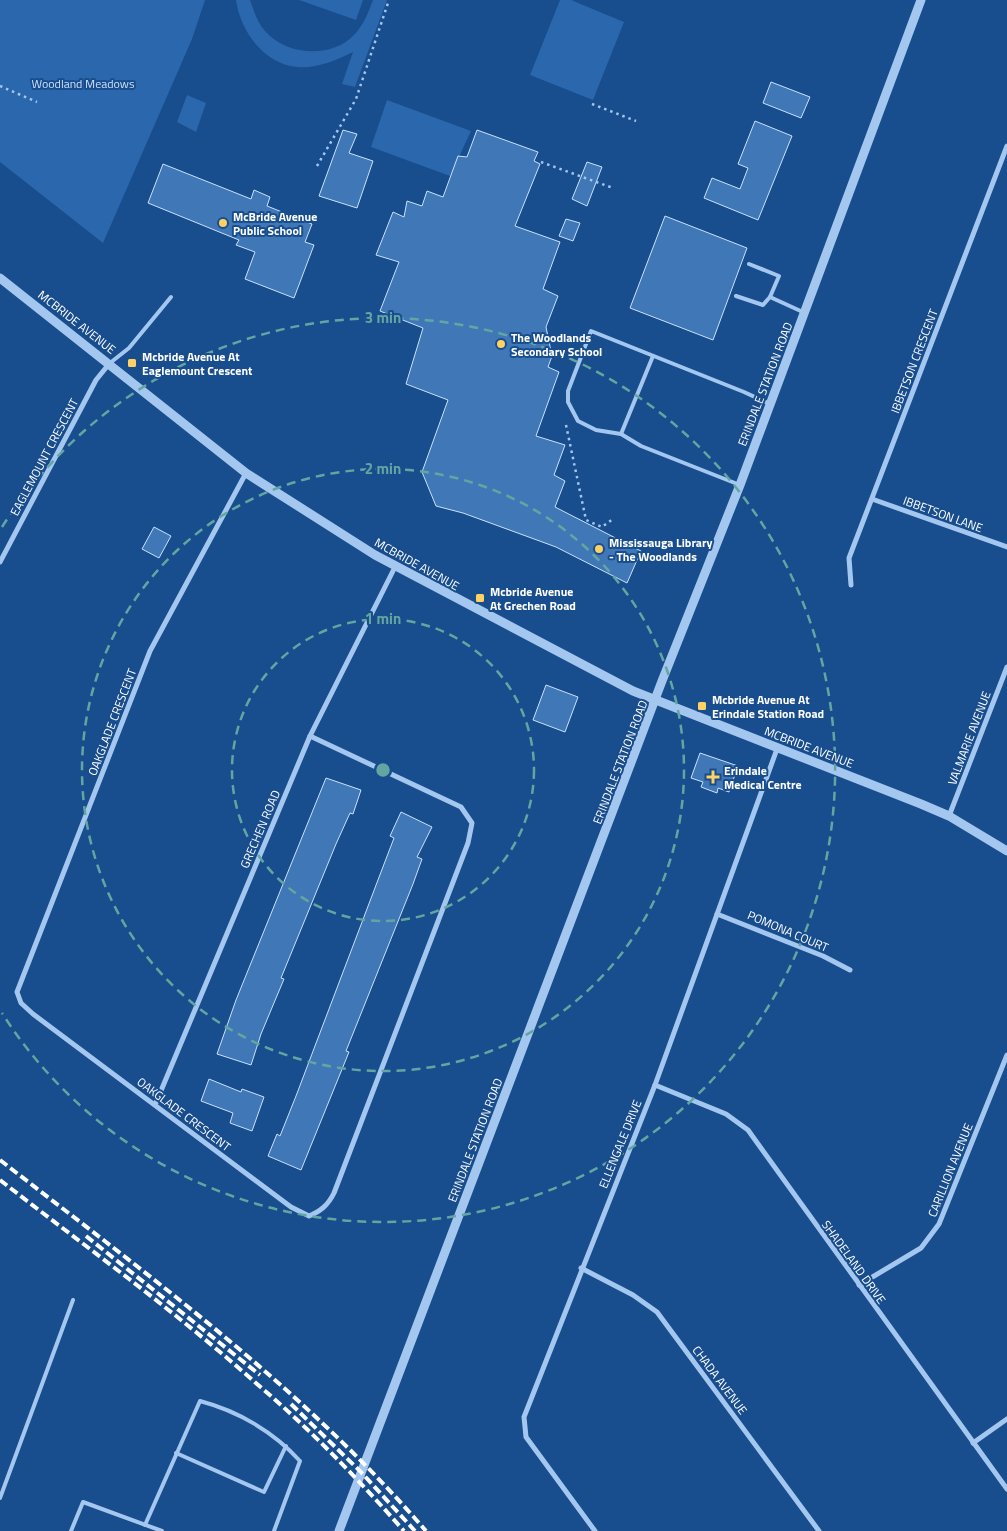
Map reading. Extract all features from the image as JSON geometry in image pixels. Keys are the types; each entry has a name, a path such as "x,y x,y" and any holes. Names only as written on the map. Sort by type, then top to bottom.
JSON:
{"street":[{"name":"ERINDALE STATION ROAD","path":"338,1531 771,404 921,0"},
{"name":"IBBETSON CRESCENT","path":"851,585 849,558 1007,146"},
{"name":"MCBRIDE AVENUE","path":"0,278 246,472 324,524 395,567 633,691 948,816 1007,851"},
{"name":"EAGLEMOUNT CRESCENT","path":"0,562 96,380 110,363"},
{"name":"OAKGLADE CRESCENT","path":"246,472 150,651 17,992 22,1003 33,1014 291,1207 309,1216 319,1212 328,1204 334,1193 468,843 472,823 461,807 310,736"},
{"name":"IBBETSON LANE","path":"872,499 1007,547"},
{"name":"GRECHEN ROAD","path":"155,1105 310,736 395,567"},
{"name":"VALMARIE AVENUE","path":"948,816 1007,667"},
{"name":"ELLENGALE DRIVE","path":"596,1531 526,1437 524,1417 581,1268 655,1085 777,749"},
{"name":"POMONA COURT","path":"717,914 823,956 850,970"},
{"name":"CARILLION AVENUE","path":"859,1285 921,1248 939,1224 1007,1055"},
{"name":"SHADELAND DRIVE","path":"655,1085 726,1114 748,1130 1007,1488"},
{"name":"CHADA AVENUE","path":"581,1268 634,1295 657,1312 819,1531"},
{"path":"973,1443 1007,1419"}],"lane":[{"path":"736,296 763,305 770,297 779,276 749,264"},
{"path":"110,363 129,348 171,297"},
{"path":"770,297 805,313"},
{"path":"740,485 641,446 621,434 586,427 578,421 568,402 568,391 591,331 771,404"},
{"path":"621,434 653,356"},
{"path":"0,1498 72,1300"},
{"path":"145,1525 200,1401 227,1408 286,1446 300,1461 274,1531"},
{"path":"176,1453 264,1492 286,1446"},
{"path":"71,1531 83,1502 162,1531"}],"path":[{"path":"317,166 356,98 389,0"},
{"path":"0,86 37,102"},
{"path":"592,104 636,120"},
{"path":"540,162 613,188"},
{"path":"566,425 586,520 602,526 614,518"}],"green space":[{"name":"Woodland Meadows","path":"0,0 205,0 192,39 103,243 0,162"},
{"path":"236,0 250,0 256,16 265,31 285,46 297,50 322,51 334,48 355,34 361,26 373,0 387,0 355,87 342,84 353,52 321,65 309,67 295,67 281,63 259,48 251,38 244,26"},
{"path":"299,0 363,0 356,20"},
{"path":"560,0 571,0 624,22 593,100 530,75"},
{"path":"187,95 206,103 196,132 177,122"},
{"path":"387,100 471,131 450,176 371,147"}],"building":[{"path":"771,82 810,97 801,118 763,103"},
{"path":"755,121 792,136 758,220 704,198 712,178 740,189 748,168 738,164"},
{"path":"343,130 357,134 349,153 373,161 357,208 319,196"},
{"path":"477,130 538,152 534,161 540,164 515,226 560,242 543,289 558,296 546,327 552,356 548,367 559,372 536,436 565,445 554,475 565,481 555,507 641,551 627,583 556,547 463,513 436,506 422,472 448,400 406,384 423,328 380,311 399,262 376,255 393,212 404,217 407,201 422,206 427,191 443,197 458,156 467,157"},
{"path":"587,162 602,167 587,206 572,199"},
{"path":"163,164 251,199 254,190 270,197 267,206 312,224 305,242 314,245 294,298 245,279 255,252 236,245 239,240 148,203"},
{"path":"665,216 747,248 713,340 630,308"},
{"path":"566,219 580,223 573,241 559,236"},
{"path":"154,527 171,536 159,558 142,549"},
{"path":"546,685 578,697 565,732 533,720"},
{"path":"700,753 738,766 729,792 718,788 717,793 701,787 703,782 691,778"},
{"path":"326,778 361,790 353,814 350,813 336,844 281,978 284,979 261,1034 251,1065 217,1054 236,1000"},
{"path":"401,812 432,827 417,857 422,859 413,884 346,1051 349,1052 301,1170 268,1156 277,1134 280,1136 296,1096 394,838 390,836"},
{"path":"209,1079 241,1092 242,1089 264,1097 252,1131 230,1123 233,1113 201,1101"}],"railway":[{"path":"0,1160 168,1290 276,1381 378,1478 426,1531"},
{"path":"0,1180 226,1357 296,1419 333,1455 404,1531"},
{"path":"86,1236 260,1375"},
{"path":"291,1404 361,1472 415,1531"}],"place":[{"name":"McBride Avenue Public School","path":"223,223"},
{"name":"The Woodlands Secondary School","path":"501,344"},
{"name":"Mcbride Avenue At Eaglemount Crescent","path":"132,363"},
{"name":"Mississauga Library - The Woodlands","path":"599,549"},
{"name":"Mcbride Avenue At Grechen Road","path":"480,598"},
{"name":"Mcbride Avenue At Erindale Station Road","path":"702,706"},
{"name":"Erindale Medical Centre","path":"713,777"}]}
